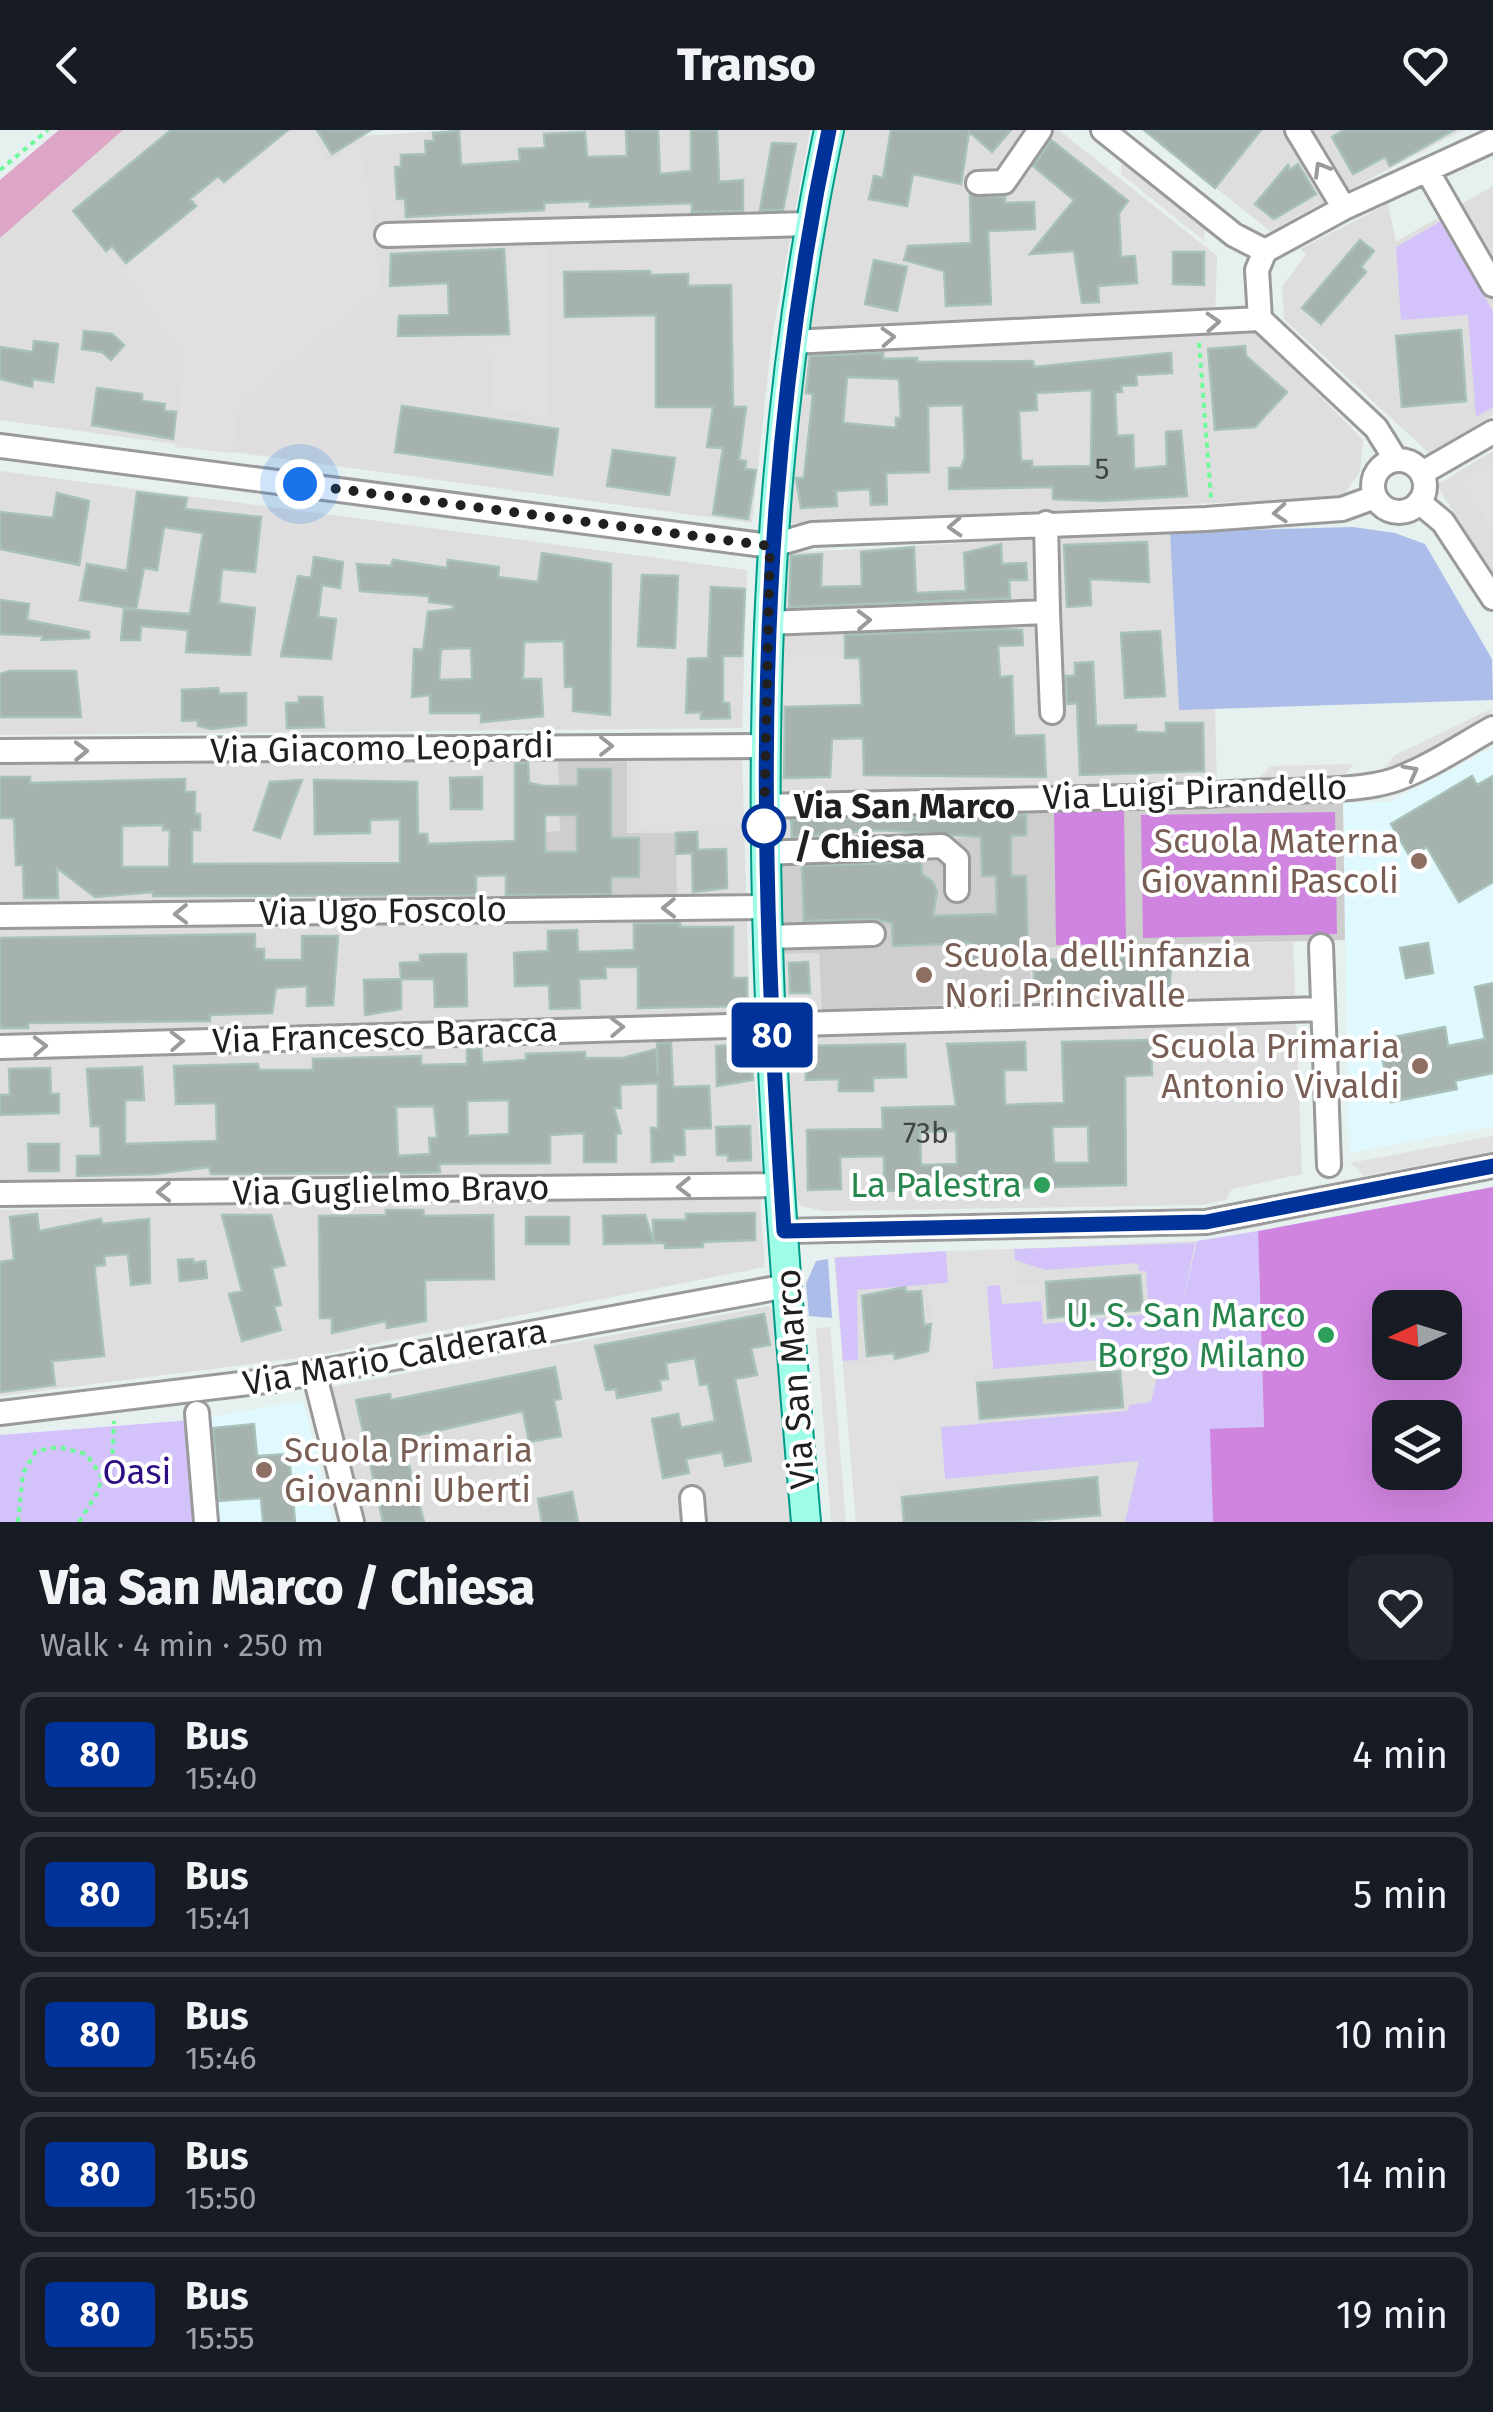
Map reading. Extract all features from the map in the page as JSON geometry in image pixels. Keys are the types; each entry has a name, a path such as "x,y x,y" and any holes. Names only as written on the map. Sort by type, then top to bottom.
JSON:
{"main road":[{"name":"Via San Marco","path":"806,1522 766,937 764,746 770,546 791,342 808,224 829,130"}],"street":[{"path":"978,183 1004,182 1040,130"},
{"path":"1103,130 1234,236 1265,251"},
{"path":"1297,130 1344,208"},
{"path":"1396,460 1376,428 1260,319 1257,270 1265,251 1344,208 1493,140"},
{"path":"1428,172 1493,285"},
{"path":"387,235 808,224"},
{"path":"791,342 1260,319"},
{"path":"1422,473 1493,432"},
{"path":"0,446 185,459 770,546 812,534 1206,519 1342,509 1375,496"},
{"path":"1396,460 1411,463 1422,473 1424,492 1419,502 1395,512 1375,496 1373,483 1378,470 1396,460"},
{"path":"1419,502 1444,522 1493,598"},
{"path":"1046,523 1052,712"},
{"path":"767,623 1048,612"},
{"name":"Via Luigi Pirandello","path":"764,806 1212,796 1260,788 1359,786 1396,780 1493,728"},
{"name":"Via Giacomo Leopardi","path":"0,751 764,746"},
{"path":"764,853 942,846 957,858 957,890"},
{"name":"Via Ugo Foscolo","path":"0,916 766,907"},
{"path":"766,937 873,934"},
{"path":"1321,946 1329,1165"},
{"name":"Via Francesco Baracca","path":"0,1047 1324,1009"},
{"path":"784,1231 1206,1222 1493,1166"},
{"name":"Via Guglielmo Bravo","path":"0,1194 781,1185"},
{"name":"Via Mario Calderara","path":"0,1413 196,1392 787,1286"},
{"path":"314,1372 352,1522"},
{"path":"197,1413 206,1522"},
{"path":"692,1498 694,1522"}],"path":[{"path":"0,170 48,130"},
{"path":"1198,329 1212,508"},
{"path":"100,1475 112,1468 114,1421"},
{"path":"18,1522 23,1473 36,1450 59,1446 86,1454 100,1475 99,1490 79,1522"}],"shaded area":[{"path":"59,130 123,130 0,238 0,180"},
{"path":"123,130 357,130 362,136 454,130 810,130 772,337 752,523 0,420 0,238"},
{"path":"287,130 308,130 328,162 360,142 382,287 239,400 233,453 175,447 185,355 122,270"},
{"path":"845,130 1059,130 1217,256 1215,315 809,329 819,252"},
{"path":"1143,130 1463,130 1270,231"},
{"path":"1121,159 1205,226 1204,241 1121,174"},
{"path":"1493,186 1493,415 1430,454 1284,319 1282,287 1306,254 1300,249 1388,204 1396,242"},
{"path":"547,248 548,416 492,410 490,343 513,342 510,250"},
{"path":"1255,329 1363,440 1360,472 1342,497 790,523 806,352"},
{"path":"1493,451 1493,576 1437,485"},
{"path":"1493,464 1493,533 1463,482"},
{"path":"0,471 747,570 742,728 0,735"},
{"path":"1353,527 1395,533 1425,544 1492,659 1493,700 1179,710 1170,532"},
{"path":"1170,532 1179,709 1215,708 1217,784 981,789 981,837 780,844 783,553"},
{"path":"785,658 857,658 858,705 784,707"},
{"path":"1493,708 1483,726 1412,763 1380,773 1395,755"},
{"path":"1493,748 1493,1126 1349,1153 1343,803 1390,802"},
{"path":"627,757 627,833 676,833 677,896 530,900 529,833 560,831 558,758"},
{"path":"742,757 750,1024 762,1173 0,1182 0,764"},
{"path":"638,762 742,762 742,826 639,827"},
{"path":"1354,764 1341,779 1256,781 1271,766"},
{"path":"1343,803 1345,940 1030,948 1031,1001 822,1010 819,953 782,954 780,844 981,837 981,810"},
{"path":"1124,810 1126,944 1056,945 1054,811"},
{"path":"1335,812 1337,934 1143,938 1141,815"},
{"path":"1293,942 1302,1174 1232,1189 1226,1200 1201,1205 824,1211 801,1206 795,1196 783,954 819,953 823,1010 1031,1001 1030,948"},
{"path":"1493,1136 1493,1151 1364,1176 1350,1163"},
{"name":"U. S. San Marco Borgo Milano","path":"1493,1187 1493,1522 1213,1522 1210,1429 1264,1427 1258,1231"},
{"path":"760,1195 765,1267 313,1356 0,1396 0,1210"},
{"path":"1197,1241 1132,1522 856,1522 834,1257"},
{"path":"1014,1249 1016,1285 1040,1283 1041,1301 1002,1304 1000,1285 987,1286 993,1369 974,1371 978,1424 941,1427 945,1479 898,1482 900,1522 858,1522 844,1365 934,1358 929,1284 948,1283 946,1251"},
{"path":"828,1259 832,1318 809,1316 806,1284 816,1261"},
{"path":"769,1306 776,1315 794,1522 366,1522 332,1387"},
{"path":"830,1327 846,1522 831,1522 816,1328"},
{"name":"Scuola Primaria Giovanni Uberti","path":"303,1401 333,1522 211,1522 203,1418"}],"green space":[{"path":"1443,220 1493,312 1493,407 1476,417 1468,315 1401,320 1396,247"},
{"path":"1258,1231 1264,1427 1211,1430 1213,1522 1125,1522 1139,1461 945,1479 940,1427 1128,1411 1129,1405 1151,1402 1162,1355 993,1369 986,1286 1000,1285 1002,1304 1041,1301 1043,1324 1149,1314 1146,1271 1139,1271 1138,1263 1046,1270 1015,1260 1014,1249 1195,1243 1181,1310 1197,1241"},
{"path":"946,1251 949,1283 857,1290 858,1360 843,1361 835,1258"},
{"name":"Oasi","path":"192,1420 201,1522 0,1522 0,1435"}],"building":[{"path":"171,130 288,130 224,182 218,176 190,199 196,206 126,263 112,246 106,251 73,211"},
{"path":"317,130 371,130 332,154"},
{"path":"626,130 658,130 660,174 691,171 691,130 717,130 719,182 743,180 743,211 692,212 692,203 590,207 590,201 544,203 544,210 406,217 405,199 397,199 395,167 401,167 401,155 426,154 425,141 434,141 433,133 459,131 461,165 520,161 519,149 545,148 544,134 585,132 587,157 627,156"},
{"path":"891,130 1011,130 992,152 969,132 961,184 913,174 907,206 869,199 874,176 883,178"},
{"path":"1144,130 1261,130 1215,188"},
{"path":"1344,130 1454,130 1390,166 1385,157 1353,174 1332,137"},
{"path":"1051,140 1128,201 1119,213 1121,257 1135,256 1137,283 1098,286 1099,302 1082,303 1074,251 1030,254 1074,200 1033,166"},
{"path":"772,143 796,144 783,210 760,210"},
{"path":"1298,164 1316,194 1274,219 1255,204 1288,165 1290,170"},
{"path":"970,195 1005,197 1005,203 1034,202 1035,229 988,231 991,304 946,306 944,271 904,260 908,246 971,243"},
{"path":"1360,240 1374,251 1361,267 1366,272 1321,324 1302,308"},
{"path":"504,249 509,334 398,336 399,316 449,315 448,283 390,286 391,254"},
{"path":"1173,252 1204,252 1204,285 1173,284"},
{"path":"874,260 907,267 897,311 865,304"},
{"path":"650,271 650,275 688,274 688,286 731,285 733,407 746,407 739,460 746,461 745,469 756,470 748,519 713,514 723,448 707,447 713,407 656,407 656,315 565,317 564,272"},
{"path":"1461,330 1466,401 1402,407 1396,336"},
{"path":"84,331 112,334 124,345 111,360 102,352 82,349"},
{"path":"34,341 58,344 53,382 33,379 32,387 0,379 0,347 33,352"},
{"path":"1245,346 1246,356 1287,392 1255,427 1215,430 1208,349"},
{"path":"883,353 883,359 1033,361 1034,367 1171,353 1172,373 1136,375 1137,385 1121,386 1122,392 1115,392 1117,436 1133,435 1134,469 1167,466 1166,432 1181,431 1187,496 1102,501 1053,499 1053,487 949,489 949,468 961,468 965,457 963,405 928,406 929,472 886,473 887,504 871,505 870,489 836,491 837,506 801,508 796,478 804,478 813,394 806,393 810,356","holes":["847,377 899,379 901,418 896,418 896,428 843,423","1092,390 1091,466 1032,467 1032,461 1021,461 1019,411 1037,410 1036,393"]},
{"path":"97,388 142,394 142,401 165,404 164,411 176,412 173,439 92,425"},
{"path":"402,406 558,429 552,475 395,452"},
{"path":"613,450 675,458 669,495 607,486"},
{"path":"137,492 187,498 185,509 261,517 255,572 222,569 219,603 255,608 250,655 186,652 188,630 141,626 140,640 121,640 124,609 190,614 203,533 164,527 157,570 144,568 136,609 80,600 87,564 127,571"},
{"path":"57,493 89,501 79,565 0,549 0,512 53,518"},
{"path":"1147,542 1149,582 1090,579 1091,605 1067,607 1064,545"},
{"path":"1001,544 1002,564 1026,563 1027,580 1009,580 1010,598 789,607 791,556 822,554 821,587 862,586 861,552 914,547 916,593 966,591 964,553"},
{"path":"542,553 611,564 610,715 573,711 573,687 565,687 564,641 524,642 523,679 541,679 543,716 481,722 481,713 430,713 430,695 412,697 414,649 423,650 428,612 453,609 453,605 429,602 429,596 360,591 357,564 391,566 393,560 447,568 448,560 499,567 498,577 538,582","holes":["471,648 472,679 439,680 441,649"]},
{"path":"314,557 343,562 340,588 322,585 318,617 336,619 331,659 281,656 298,576 311,578"},
{"path":"642,575 678,576 675,648 638,646"},
{"path":"711,587 745,589 742,656 723,656 723,703 729,703 730,718 701,719 701,712 686,713 688,659 708,658"},
{"path":"0,600 29,604 27,620 89,632 89,638 42,640 43,636 0,634"},
{"path":"1022,630 1023,645 998,646 1000,677 1012,676 1014,736 1044,735 1046,777 864,775 863,738 832,739 830,777 784,778 785,707 862,705 860,658 845,658 845,635"},
{"path":"1160,631 1165,696 1125,698 1121,633"},
{"path":"1093,662 1096,726 1136,725 1136,732 1166,733 1166,723 1203,723 1204,771 1080,775 1077,703 1067,704 1066,676 1075,676 1075,663"},
{"path":"76,671 81,717 0,717 0,674"},
{"path":"218,688 219,694 246,693 246,725 212,729 198,726 198,720 182,721 182,690"},
{"path":"299,697 322,697 324,727 287,728 286,703 299,703"},
{"path":"515,763 528,763 529,783 543,786 578,786 578,769 611,769 611,838 639,838 639,877 611,877 611,894 506,895 506,875 476,876 476,895 153,896 153,892 95,897 57,868 58,898 24,898 23,865 16,865 14,818 0,818 0,777 30,777 30,783 185,779 185,792 195,792 195,814 200,814 200,830 192,830 192,864 400,863 400,819 370,820 370,833 315,834 314,780 417,782 418,834 427,834 428,844 515,841","holes":["545,815 577,815 577,852 545,852","163,825 163,830 170,830 169,867 122,867 122,826"]},
{"path":"1472,776 1477,785 1493,776 1493,882 1459,902 1427,847 1410,857 1391,824"},
{"path":"482,777 482,809 451,809 450,778"},
{"path":"302,780 280,838 254,830 270,782"},
{"path":"1026,815 1026,835 1011,836 1011,876 1026,876 1028,959 972,961 972,943 893,946 892,923 874,919 804,921 802,866 921,862 922,874 937,891 933,916 997,914 996,876 982,876 981,837 880,830 792,837 791,820"},
{"path":"697,832 698,850 726,849 727,888 693,892 692,853 676,854 676,833"},
{"path":"680,923 680,927 733,927 733,978 747,978 747,1006 638,1008 638,967 605,967 606,978 579,979 580,1008 550,1009 549,985 515,986 514,953 548,951 548,931 577,930 578,952 634,950 634,924"},
{"path":"255,934 255,949 264,949 264,960 302,960 302,936 338,936 333,1005 307,1006 307,986 276,988 272,1013 210,1015 210,1021 28,1023 28,1028 0,1028 0,938"},
{"path":"1428,943 1433,973 1406,978 1400,948"},
{"path":"466,954 467,1006 435,1007 434,979 401,979 400,963 420,962 420,955"},
{"path":"1172,957 1169,992 1034,995 1034,960"},
{"path":"808,962 810,993 790,993 789,963"},
{"path":"401,979 401,1009 365,1015 364,980"},
{"path":"1493,983 1493,1073 1455,1081 1457,1089 1391,1102 1379,1040 1445,1027 1448,1046 1485,1039 1475,987"},
{"path":"1151,1040 1152,1075 1125,1076 1126,1185 884,1191 884,1156 840,1157 841,1189 808,1190 807,1130 883,1129 882,1108 956,1106 947,1044 1025,1042 1026,1070 1004,1070 1005,1105 1064,1103 1062,1042","holes":["1088,1126 1089,1163 1054,1163 1052,1127","956,1131 957,1164 921,1165 920,1132"]},
{"path":"657,1043 671,1043 673,1087 709,1086 711,1128 684,1129 685,1155 673,1155 673,1161 652,1162 651,1128 658,1128 658,1083 620,1085 621,1108 614,1108 621,1133 616,1134 616,1162 584,1162 584,1133 550,1135 550,1163 439,1164 440,1172 415,1173 211,1174 209,1167 155,1174 77,1176 77,1156 101,1156 100,1126 91,1126 87,1069 142,1067 144,1100 125,1100 125,1144 217,1141 216,1103 176,1104 174,1066 258,1064 259,1070 313,1070 313,1059 421,1056 421,1065 467,1064 467,1049 481,1048 482,1063 526,1060 526,1054 585,1052 585,1058 623,1058 656,1049 658,1074","holes":["509,1100 509,1134 468,1136 467,1101","434,1106 437,1138 429,1138 430,1154 398,1156 396,1107"]},
{"path":"905,1044 906,1077 873,1078 873,1091 839,1091 839,1079 806,1080 805,1046"},
{"path":"733,1045 733,1052 751,1051 753,1080 717,1086 716,1046"},
{"path":"50,1068 51,1094 59,1094 59,1113 0,1115 0,1095 10,1095 9,1069"},
{"path":"750,1126 751,1160 728,1161 728,1155 717,1155 716,1127"},
{"path":"28,1144 59,1144 59,1171 29,1171"},
{"path":"386,1210 423,1210 424,1216 493,1215 494,1279 425,1280 426,1321 387,1328 386,1321 332,1333 332,1318 320,1318 319,1216 386,1215"},
{"path":"755,1213 755,1240 703,1242 703,1247 665,1248 665,1243 654,1243 653,1220 686,1220 686,1214"},
{"path":"37,1214 39,1231 101,1219 102,1224 149,1219 150,1283 131,1285 128,1254 104,1256 105,1265 95,1266 95,1273 104,1356 52,1361 55,1385 0,1392 0,1262 14,1260 10,1217"},
{"path":"222,1215 271,1215 285,1265 272,1268 281,1305 274,1306 281,1330 242,1341 229,1294 242,1291"},
{"path":"645,1215 654,1243 604,1244 603,1216"},
{"path":"526,1217 569,1217 569,1244 526,1244"},
{"path":"193,1259 194,1263 205,1261 207,1278 180,1281 178,1260"},
{"path":"1140,1275 1143,1310 1048,1318 1046,1282"},
{"path":"905,1287 906,1292 921,1291 924,1325 931,1324 928,1351 895,1359 894,1353 867,1356 862,1296"},
{"path":"764,1314 770,1345 751,1348 757,1375 735,1379 751,1461 725,1466 722,1452 686,1459 689,1473 663,1478 652,1419 678,1414 681,1428 715,1421 708,1384 700,1385 695,1358 666,1363 668,1379 660,1380 661,1390 617,1398 616,1389 606,1390 595,1346"},
{"path":"555,1367 561,1399 554,1400 561,1436 529,1442 523,1411 402,1439 424,1522 383,1522 356,1400 390,1394 391,1400"},
{"path":"1120,1371 1123,1407 980,1419 977,1383"},
{"path":"254,1424 257,1456 289,1454 295,1522 263,1522 261,1498 219,1501 213,1428"},
{"path":"1097,1477 1100,1515 1015,1522 904,1522 902,1497"},
{"path":"572,1492 578,1522 542,1522 538,1499"}],"bus line":[{"name":"80","path":"829,130 808,224 791,342 768,585 764,746 766,937 784,1231 1206,1222 1493,1166"}],"place":[{"name":"Via San Marco / Chiesa","path":"764,826"},
{"name":"Scuola Materna Giovanni Pascoli","path":"1419,861"},
{"name":"Scuola dell'infanzia Nori Princivalle","path":"924,975"},
{"name":"Scuola Primaria Antonio Vivaldi","path":"1420,1066"},
{"name":"La Palestra","path":"1042,1185"},
{"name":"U. S. San Marco Borgo Milano","path":"1326,1335"},
{"name":"Scuola Primaria Giovanni Uberti","path":"264,1470"}],"route":[{"path":"300,484 770,546 764,830 764,826"}]}
